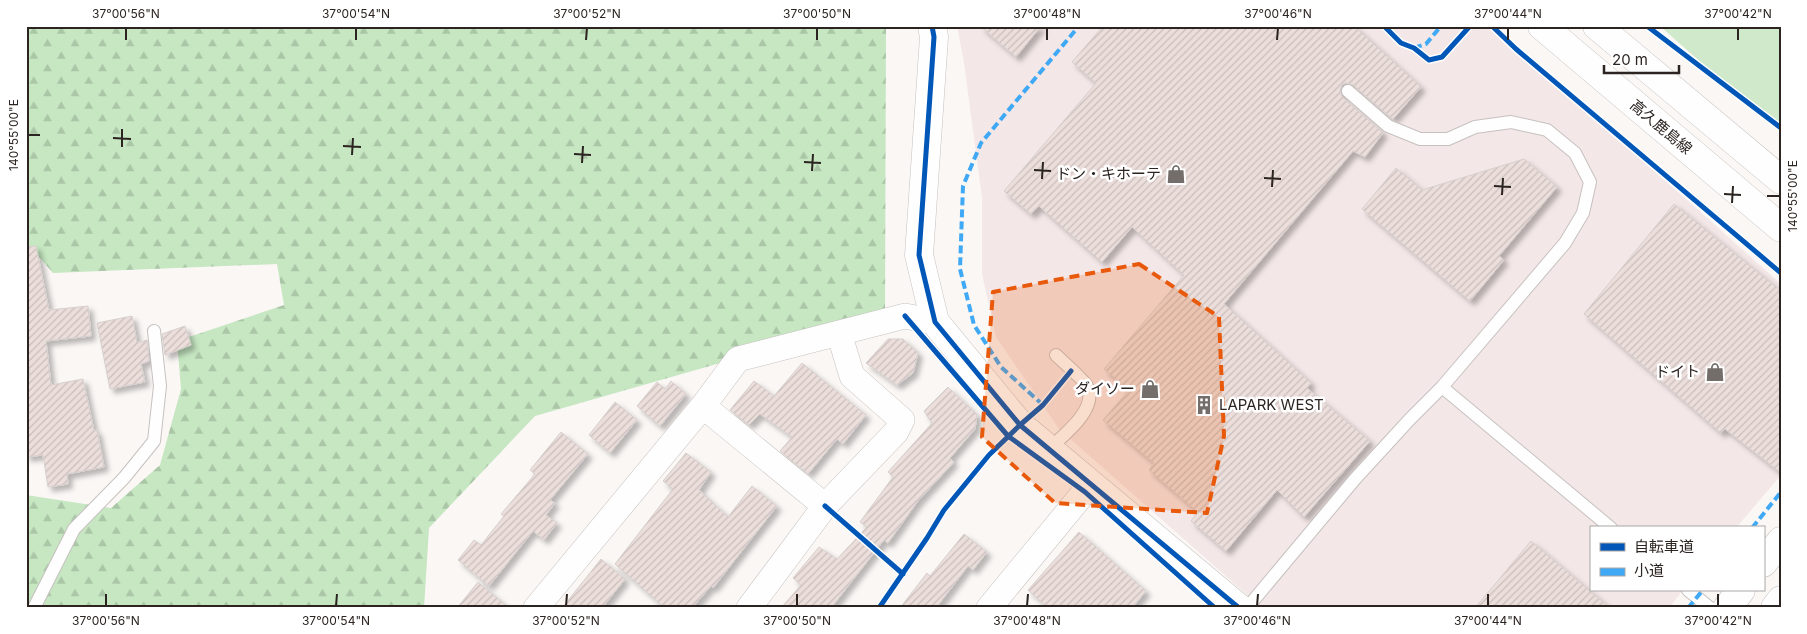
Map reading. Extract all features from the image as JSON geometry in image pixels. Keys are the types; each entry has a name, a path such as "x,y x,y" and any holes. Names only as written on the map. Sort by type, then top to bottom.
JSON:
{"street":[{"path":"932,26 934,38 919,255 935,322 1020,425 1050,448 1239,608"},
{"name":"高久鹿島線","path":"1542,26 1781,228"},
{"path":"1598,26 1781,180"},
{"path":"536,608 703,406 738,359 905,316 935,322"},
{"path":"749,608 825,506 896,432 902,420 852,376 839,333"},
{"path":"703,406 825,506"},
{"path":"1002,603 1091,484"},
{"path":"1764,562 1781,541"},
{"path":"1727,608 1739,592"},
{"path":"1775,608 1781,600"}],"lane":[{"path":"1247,608 1355,479 1442,387 1565,243 1583,213 1590,182 1575,153 1547,130 1511,122 1475,127 1448,139 1420,138 1388,126 1348,91"},
{"path":"34,608 74,529 124,478 154,441 160,386 154,331"},
{"path":"1050,448 1080,419 1090,401 1087,386 1056,355"},
{"path":"1442,387 1608,526"},
{"path":"1690,592 1710,608"}],"highlighted area":[{"path":"1139,264 1219,317 1224,436 1207,513 1055,503 982,437 993,292"}],"shaded area":[{"path":"957,26 1492,26 1781,284 1781,475 1738,526 1590,526 1590,592 1681,592 1669,608 1262,608 1059,429 996,337 982,274 982,198 964,63"}],"green space":[{"path":"26,26 886,26 885,316 535,416 429,528 424,608 26,608 26,495 111,508 160,465 181,389 177,341 284,305 277,264 53,273 26,242"},
{"path":"1660,26 1781,26 1781,131 1749,105"}],"building":[{"path":"980,26 1041,26 1016,57"},
{"name":"ドン・キホーテ","path":"1103,26 1354,26 1421,87 1393,119 1353,85 1346,83 1342,85 1340,90 1342,97 1383,133 1365,157 1353,151 1224,304 1311,383 1307,388 1370,441 1304,517 1277,490 1226,551 1191,521 1198,512 1149,470 1154,463 1103,420 1129,390 1104,369 1184,275 1132,227 1102,262 1039,206 1031,214 1004,191 1096,83 1072,62"},
{"path":"1524,159 1557,187 1499,256 1504,260 1470,301 1362,209 1396,168 1422,190"},
{"name":"ドイト","path":"1674,204 1781,291 1781,473 1725,429 1721,433 1584,314"},
{"path":"36,246 49,310 88,306 91,336 46,341 51,385 83,379 94,431 97,430 104,467 67,474 68,484 48,487 43,455 26,457 26,378 30,378 26,338 26,247"},
{"path":"132,316 137,343 147,340 149,361 141,364 145,382 110,389 97,323"},
{"path":"185,326 191,345 165,355 162,334"},
{"path":"888,339 903,339 918,353 913,373 897,385 866,363"},
{"path":"802,363 866,415 843,444 837,439 808,474 780,451 792,437 760,414 749,425 730,410 754,381 774,396"},
{"path":"671,381 686,394 660,426 637,406 657,382 665,389"},
{"path":"948,387 977,415 975,429 950,458 954,462 918,501 888,543 884,540 831,608 781,608 801,585 793,578 819,547 837,559 867,527 860,522 893,477 888,472 932,423 924,411"},
{"path":"615,402 637,420 610,453 589,435"},
{"path":"561,432 588,454 550,500 555,503 546,515 557,523 544,540 533,531 489,586 458,560 474,540 481,545 504,516 501,514 535,474 530,470"},
{"path":"686,453 711,472 699,490 728,517 752,486 777,506 713,588 711,586 692,608 665,608 615,564 673,489 663,481"},
{"path":"1079,532 1146,591 1132,608 1048,608 1028,590"},
{"path":"964,534 987,552 973,570 968,566 936,608 900,608 927,573 930,576"},
{"path":"1531,541 1610,608 1475,608"},
{"path":"601,559 625,579 602,608 562,608"},
{"path":"478,582 509,608 457,608"}],"marked path":[{"path":"1043,405 1001,367 974,325 960,269 963,186 981,143 1079,26"},
{"path":"1414,48 1426,44 1441,26"},
{"path":"1754,526 1781,492"},
{"path":"1688,608 1701,592"}],"cycle path":[{"path":"932,26 934,37 919,255 935,322 1020,425 1239,608"},
{"path":"1384,26 1401,43 1414,48 1429,60 1442,57 1470,26"},
{"path":"1492,26 1516,49 1781,273"},
{"path":"1647,26 1781,128"},
{"path":"905,316 1008,436 1085,492 1215,608"},
{"path":"879,608 944,510 989,455 1043,405 1071,371"},
{"path":"825,506 903,574"}],"place":[{"name":"ドン・キホーテ","path":"1176,174"},
{"name":"ドイト","path":"1715,372"},
{"name":"ダイソー","path":"1150,389"},
{"name":"LAPARK WEST","path":"1204,405"}]}
